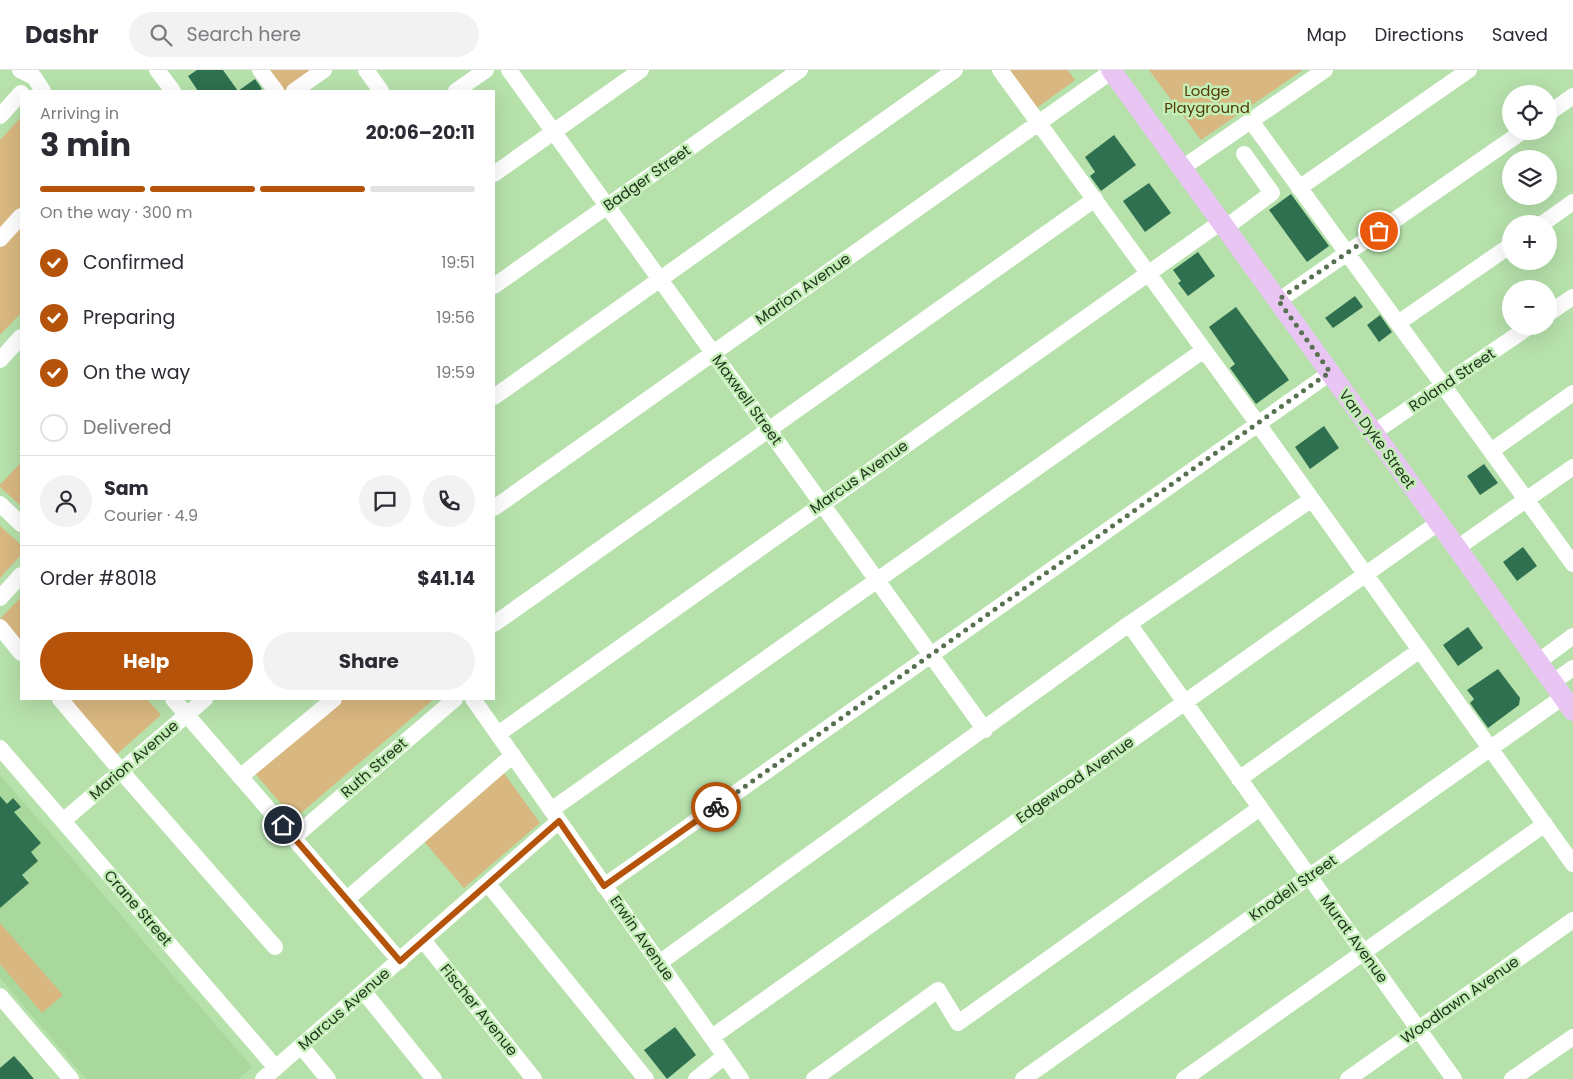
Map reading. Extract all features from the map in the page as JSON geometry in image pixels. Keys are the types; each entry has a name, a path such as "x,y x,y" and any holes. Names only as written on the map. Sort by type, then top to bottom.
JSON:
{"main road":[{"name":"Van Dyke Street","path":"1111,71 1563,697"}],"street":[{"path":"157,70 172,90"},
{"path":"260,70 275,90"},
{"path":"295,90 324,70"},
{"path":"366,70 380,90"},
{"name":"Maxwell Street","path":"508,70 984,730"},
{"path":"495,173 641,70"},
{"name":"Badger Street","path":"495,285 800,70"},
{"path":"495,396 954,70"},
{"path":"1000,70 1258,424 1573,864"},
{"path":"1182,168 1325,70"},
{"path":"1299,188 1469,70"},
{"name":"Marion Avenue","path":"495,507 1111,71"},
{"path":"31,72 42,90"},
{"path":"23,90 31,72"},
{"path":"457,90 475,73"},
{"path":"0,116 20,94"},
{"path":"1557,107 1573,96"},
{"path":"1251,121 1526,500 1568,546 1573,564"},
{"path":"1278,300 1510,140"},
{"name":"Marcus Avenue","path":"498,734 1149,273 1272,193 1244,154"},
{"path":"495,623 1095,199"},
{"path":"1555,215 1573,202"},
{"path":"0,239 20,217"},
{"path":"1398,323 1502,251"},
{"path":"1557,308 1573,297"},
{"name":"Roland Street","path":"1374,433 1517,335"},
{"path":"0,360 20,338"},
{"name":"Marcus Avenue","path":"263,1079 488,884 555,815 877,580 1204,350"},
{"path":"604,886 1330,372"},
{"path":"1491,451 1573,393"},
{"path":"1457,548 1573,467"},
{"path":"659,963 1129,624 1312,499"},
{"path":"0,504 20,523"},
{"name":"Edgewood Avenue","path":"712,1037 1438,523"},
{"path":"0,598 20,576"},
{"name":"Murat Avenue","path":"1129,624 1454,1079"},
{"path":"0,627 20,651"},
{"path":"1538,662 1573,636"},
{"path":"1239,779 1420,650"},
{"name":"Knodell Street","path":"1023,1079 1563,697 1573,668"},
{"path":"61,700 275,947"},
{"path":"174,700 400,961"},
{"name":"Marion Avenue","path":"63,821 204,700"},
{"path":"240,777 333,700"},
{"name":"Ruth Street","path":"293,838 454,700"},
{"name":"Erwin Avenue","path":"474,700 741,1079"},
{"name":"Crane Street","path":"0,748 276,1068"},
{"path":"347,899 513,755"},
{"path":"814,1079 938,990 958,1023 1260,808"},
{"path":"1184,1079 1545,824"},
{"path":"488,884 646,1079"},
{"name":"Woodlawn Avenue","path":"1348,1079 1573,920"},
{"name":"Fischer Avenue","path":"424,940 534,1079"},
{"path":"364,992 434,1079"},
{"path":"0,996 71,1079"},
{"path":"1512,1079 1573,1037"},
{"path":"301,1046 328,1079"},
{"path":"696,1079 725,1056"}],"shaded area":[{"path":"0,775 252,1067 238,1079 86,1079 0,978"}],"green space":[{"path":"267,70 317,70 287,90 282,90"},
{"path":"1005,70 1068,70 1075,80 1034,110"},
{"name":"Lodge Playground","path":"1149,70 1303,70 1201,140"},
{"path":"20,118 20,208 0,230 0,140"},
{"path":"20,224 20,314 0,335 0,247"},
{"path":"20,463 20,505 0,485"},
{"path":"0,526 20,544 20,556 0,578"},
{"path":"20,598 20,643 0,619"},
{"path":"68,700 148,700 161,715 115,756"},
{"path":"340,700 433,700 294,819 253,771"},
{"path":"501,769 540,823 464,888 421,838"},
{"path":"0,923 63,995 42,1013 0,964"}],"building":[{"path":"197,70 223,70 237,90 197,90 188,76"},
{"path":"255,79 262,89 260,90 239,90"},
{"path":"1114,135 1136,165 1101,191 1090,176 1095,172 1085,157"},
{"path":"1149,183 1171,213 1145,232 1123,201"},
{"path":"1291,194 1329,246 1307,262 1269,210"},
{"path":"1198,252 1215,276 1188,296 1178,283 1181,281 1173,270"},
{"path":"1355,296 1363,307 1333,328 1325,318"},
{"path":"1236,307 1289,380 1256,404 1230,368 1235,364 1209,327"},
{"path":"1380,315 1392,332 1379,342 1367,325"},
{"path":"1324,426 1339,448 1310,469 1295,447"},
{"path":"1484,464 1498,483 1480,495 1467,476"},
{"path":"1523,547 1537,566 1517,581 1503,562"},
{"path":"1468,627 1483,648 1458,666 1443,645"},
{"path":"1498,669 1520,698 1519,705 1488,728 1470,703 1474,699 1467,690"},
{"path":"0,796 7,804 13,798 21,807 14,812 41,843 31,852 38,861 22,875 29,883 0,908"},
{"path":"675,1027 696,1055 667,1079 644,1050"},
{"path":"14,1056 34,1079 0,1079 0,1068"}],"way so far":[{"path":"716,807 1330,372 1278,300 1379,231"}],"route":[{"path":"283,825 400,961 559,821 604,886 716,807"}]}
